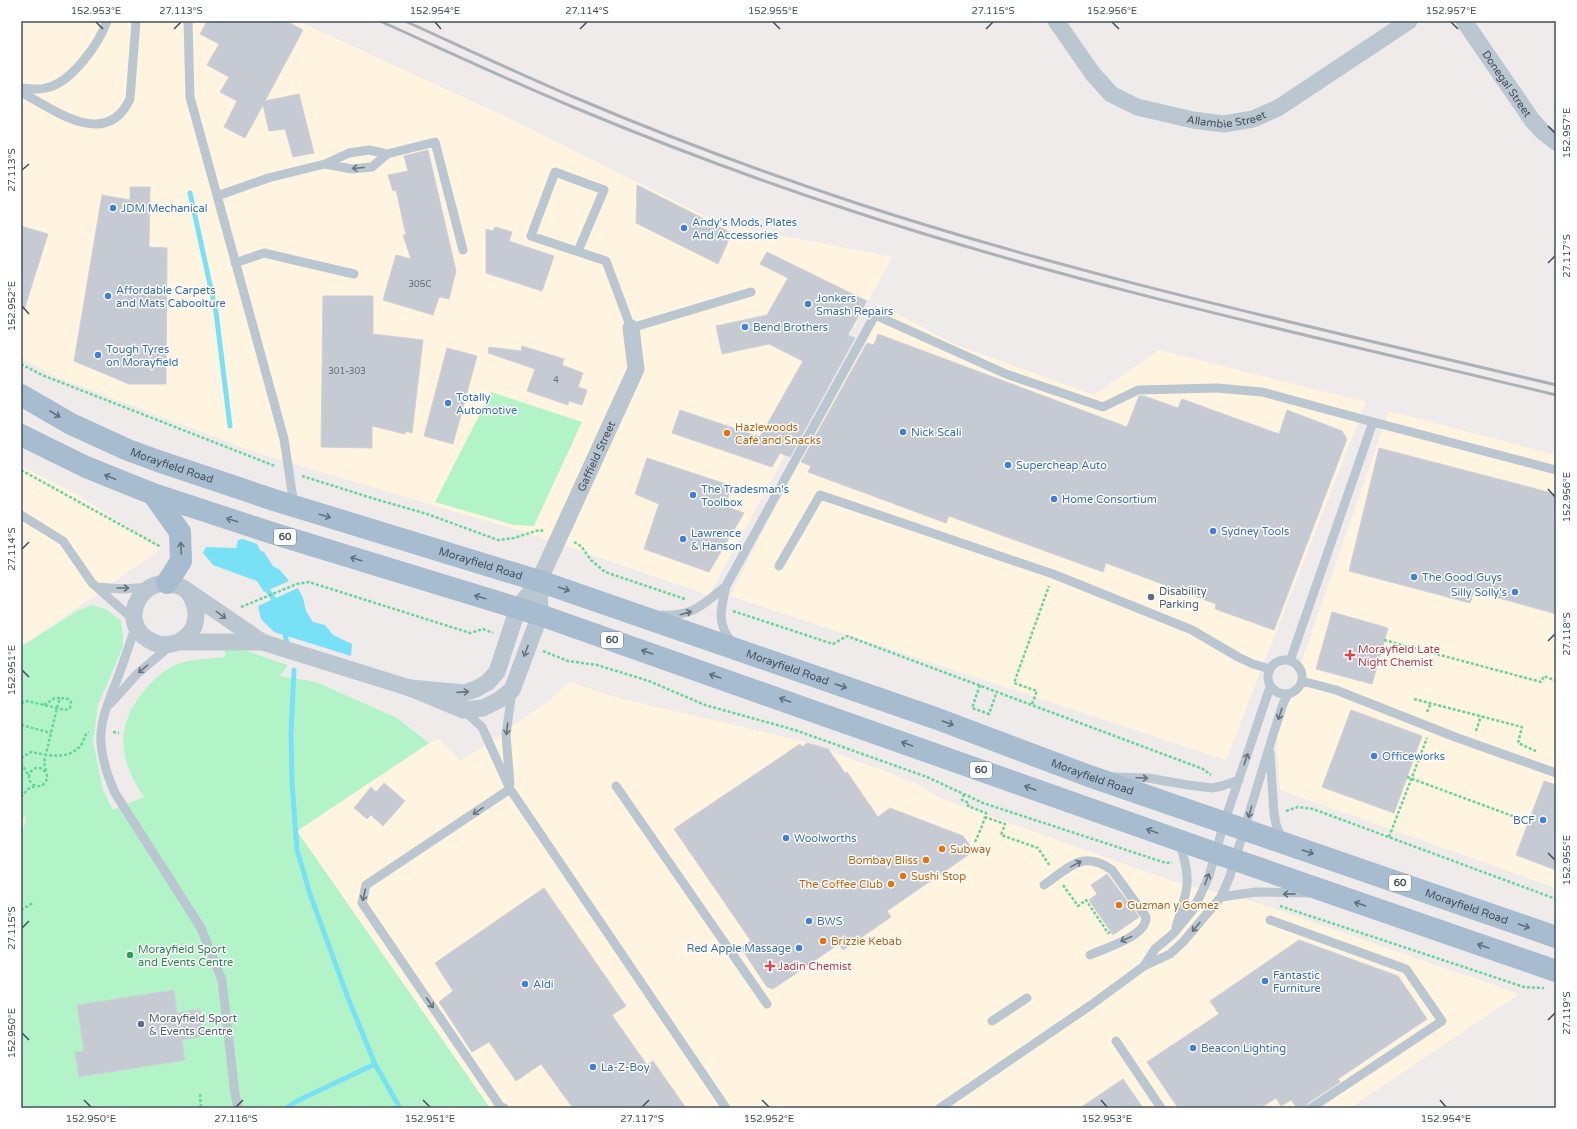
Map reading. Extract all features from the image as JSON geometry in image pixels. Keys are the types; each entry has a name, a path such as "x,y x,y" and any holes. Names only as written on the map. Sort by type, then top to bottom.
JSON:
{"main road":[{"name":"Morayfield Road","path":"21,395 71,424 128,450 230,486 539,581 935,718 1089,776 1556,937"},
{"name":"60","path":"21,435 86,467 153,494 272,533 540,615 1328,892 1551,980"},
{"path":"153,494 180,532 181,561 158,585"}],"street":[{"name":"Allambie Street","path":"1056,21 1093,74 1111,94 1137,107 1193,120 1224,124 1253,119 1278,108 1409,21"},
{"name":"Donegal Street","path":"1464,21 1532,120 1542,132 1556,142"},
{"name":"Gaffield Street","path":"539,581 636,369 631,328"},
{"path":"410,688 464,693 476,689 488,682 497,672 518,608 539,581"},
{"path":"262,642 176,643 164,645 155,643 148,640 141,634 136,623 134,614 138,598 158,585 176,584 262,642 410,688 463,710 483,708 499,700 512,690 540,615 539,581"},
{"path":"176,643 190,632 196,620 194,601 189,593"}],"lane":[{"path":"21,88 46,88 70,75 93,47 107,21"},
{"path":"21,92 71,120 96,124 116,118 126,108 130,99 136,21"},
{"path":"188,21 190,97 284,439 294,506"},
{"path":"217,196 268,178 325,164 349,153 369,150 387,154 435,142 463,250"},
{"path":"325,164 352,169 372,167 387,154"},
{"path":"578,252 604,190 555,172 531,236 578,252 606,261 631,328 751,292"},
{"path":"235,263 264,253 354,274"},
{"path":"737,650 722,628 720,612 726,586 875,315 1006,374 1103,408 1138,390 1217,388 1262,392 1556,470"},
{"path":"1290,661 1373,422"},
{"path":"779,566 820,495 1053,574 1192,630 1253,664 1270,669"},
{"path":"21,515 63,541 96,587 136,623 107,707 101,742 104,762 108,777 115,793 200,928 222,980 235,1094 238,1108"},
{"path":"96,587 124,589 158,585"},
{"path":"634,614 675,616 690,613 704,604 726,586"},
{"path":"107,707 137,674 176,643"},
{"path":"1144,966 1155,949 1174,933 1192,910 1225,857 1245,830 1283,704 1288,694 1297,689 1302,681 1301,671 1295,663 1281,660 1276,662 1270,669 1267,678 1270,687 1278,693 1288,694"},
{"path":"1302,681 1336,690 1455,737 1556,773"},
{"path":"944,1107 1144,966 1170,954 1183,942 1221,897 1230,876 1225,857 1224,823 1270,687"},
{"path":"510,789 506,735 512,690"},
{"path":"463,710 482,728 510,789 726,1108"},
{"path":"1269,747 1274,814 1276,824 1284,843"},
{"path":"1089,776 1148,778 1212,788 1239,780"},
{"path":"616,786 767,1004"},
{"path":"504,1108 500,1106 362,903 366,885 510,789"},
{"path":"1174,933 1188,883 1186,863 1178,840"},
{"path":"1044,885 1078,862 1085,859 1092,860 1112,870 1146,917 1146,922 1143,927 1134,935 1090,956"},
{"path":"1221,897 1256,892 1283,894 1328,892"},
{"path":"1270,920 1406,969 1442,1021 1311,1108"},
{"path":"992,1020 1027,998"},
{"path":"1116,1041 1161,1108"}],"path":[{"path":"21,470 181,558"},
{"path":"581,546 591,560 605,572 704,604"},
{"path":"1032,704 1037,691 1014,683 1053,574"},
{"path":"247,606 297,584 309,582 470,633 483,629 508,638"},
{"path":"721,608 833,644 847,636 1203,768 1211,774 1212,788"},
{"path":"1384,640 1541,682 1544,676 1556,681"},
{"path":"528,645 568,661 596,665 649,681 705,706 795,730 927,777 983,803 1166,863 1176,861 1186,863"},
{"path":"980,685 972,708 989,714 997,691"},
{"path":"21,703 27,702 67,710 70,708 71,702 68,698 55,698 44,705"},
{"path":"28,789 35,786 41,786 46,783 48,777 44,762 59,701 63,698"},
{"path":"1414,699 1522,727 1518,742 1540,753"},
{"path":"21,725 51,733"},
{"path":"21,758 31,752 56,757 73,752 82,745 86,734 92,731 102,730 119,733"},
{"path":"1389,837 1428,736 1424,734"},
{"path":"25,769 32,770 44,762"},
{"path":"21,763 29,776 30,782 28,789 21,797"},
{"path":"37,768 46,771"},
{"path":"29,776 32,770"},
{"path":"1407,777 1518,818"},
{"path":"30,782 35,786"},
{"path":"964,794 962,800 969,803 968,806 986,813 975,842"},
{"path":"1274,814 1298,807 1313,809 1556,899"},
{"path":"985,817 1005,824 1001,835 1038,848 1078,906 1086,900 1108,933 1110,932"},
{"path":"21,910 33,903"},
{"path":"1276,905 1524,987 1551,980"},
{"path":"200,1094 201,1108"}],"shaded area":[{"path":"21,21 298,21 517,122 731,229 738,227 892,257 709,595 527,533 257,453 54,376 21,357"},
{"name":"Home Consortium","path":"879,304 954,344 1094,395 1159,350 1366,402 1226,760 730,596"},
{"path":"1389,411 1556,455 1556,888 1280,790 1276,735"},
{"path":"21,466 73,492 161,549 51,626 21,645"},
{"path":"569,682 622,699 807,742 916,783 942,799 1178,883 1252,901 1519,994 1350,1108 490,1108 297,831 429,743 440,739 460,761 482,748 550,700"}],"green space":[{"path":"491,392 582,422 534,526 514,525 435,502"},
{"path":"92,605 106,609 121,621 123,637 123,647 98,705 93,742 103,790 113,810 144,797 130,772 124,747 126,722 140,696 154,680 171,667 190,660 225,657 225,649 247,651 288,665 280,676 316,682 397,718 429,743 297,831 490,1108 21,1108 21,828 24,827 26,816 21,818 21,647 77,611"}],"water":[{"path":"243,539 257,544 273,566 280,570 289,581 264,592 257,581 213,565 203,553 206,547 236,548 238,540"},
{"path":"298,588 303,598 306,611 313,622 325,625 333,635 352,644 351,656 274,632 261,619 258,606"}],"building":[{"path":"207,21 286,21 303,30 265,101 299,94 314,153 293,157 285,129 269,131 263,105 245,138 224,127 237,101 220,92 229,77 207,65 219,44 200,34"},
{"path":"428,150 456,271 449,299 439,297 433,315 383,300 396,255 411,259 403,235 406,235 396,190 393,191 388,175 408,171 404,156"},
{"name":"Andy's Mods, Plates And Accessories","path":"637,185 732,233 718,264 636,223"},
{"path":"130,187 150,187 149,247 167,248 166,384 129,384 74,361 102,195 130,200"},
{"path":"21,226 48,234 24,310 21,309"},
{"path":"495,227 512,232 509,241 554,256 542,291 486,273 486,229 493,231"},
{"path":"767,252 867,301 848,335 855,338 790,457 780,453 772,467 672,433 680,410 760,437 803,361 769,344 722,354 716,326 767,315 788,278 760,264"},
{"path":"323,296 373,296 373,334 423,340 412,433 406,431 405,434 372,426 372,448 321,447"},
{"path":"878,334 1127,427 1139,396 1144,396 1178,408 1182,399 1279,434 1287,410 1342,431 1347,439 1274,630 1215,609 1216,604 1106,563 1103,572 949,516 946,523 808,472 811,466 801,462 867,343 874,345"},
{"path":"522,346 564,359 562,365 583,373 578,387 587,390 582,405 569,401 568,405 527,391 535,369 488,353 489,347 521,351"},
{"path":"447,348 477,356 453,444 424,436"},
{"path":"1379,448 1556,494 1556,614 1474,591 1470,603 1349,571"},
{"path":"647,458 732,486 725,506 744,513 709,572 644,549 659,504 635,494"},
{"name":"Morayfield Late Night Chemist","path":"1332,612 1388,628 1372,684 1316,669"},
{"name":"Officeworks","path":"1351,710 1422,736 1394,813 1322,787"},
{"name":"Woolworths","path":"807,743 828,749 845,773 847,772 878,817 890,808 963,836 974,851 887,911 891,917 843,950 839,944 773,989 767,987 741,948 751,941 674,829 800,744 802,747"},
{"name":"BCF","path":"1544,781 1556,785 1556,870 1516,855"},
{"path":"384,783 405,801 383,826 371,815 367,819 354,808 371,787 376,792"},
{"name":"Guzman y Gomez","path":"1107,874 1139,917 1113,935 1089,900 1097,894 1091,885"},
{"path":"544,888 626,1006 612,1015 647,1065 653,1061 686,1108 573,1108 541,1064 516,1081 489,1042 472,1052 439,1002 453,991 435,963"},
{"path":"1299,940 1398,976 1427,1019 1338,1079 1340,1082 1308,1103 1305,1108 1297,1108 1291,1100 1281,1106 1276,1098 1260,1108 1178,1108 1147,1062 1219,1014 1210,1001"},
{"name":"Morayfield Sport & Events Centre","path":"174,990 177,1013 200,1009 204,1036 182,1040 185,1060 79,1077 75,1052 84,1051 77,1005"},
{"path":"1123,1079 1143,1108 1080,1108"}],"waterway":[{"path":"190,193 216,312 230,426"},
{"path":"264,585 278,605"},
{"path":"284,630 287,643"},
{"path":"294,670 291,733 292,783 297,850 310,894 348,998 375,1064 400,1108"},
{"path":"287,1108 297,1101 375,1064"}],"railway":[{"path":"380,21 524,86 607,121 711,162 852,211 1026,264 1114,288 1556,395"},
{"path":"405,21 533,80 645,126 750,166 856,203 942,230 1116,279 1292,323 1556,385"}],"place":[{"name":"JDM Mechanical","path":"113,208"},
{"name":"Andy's Mods, Plates And Accessories","path":"684,228"},
{"name":"Affordable Carpets and Mats Caboolture","path":"108,296"},
{"name":"Jonkers Smash Repairs","path":"808,304"},
{"name":"Bend Brothers","path":"745,327"},
{"name":"Tough Tyres on Morayfield","path":"98,355"},
{"name":"Totally Automotive","path":"448,403"},
{"name":"Nick Scali","path":"903,432"},
{"name":"Hazlewoods Cafe and Snacks","path":"727,433"},
{"name":"Supercheap Auto","path":"1008,465"},
{"name":"The Tradesman's Toolbox","path":"693,495"},
{"name":"Home Consortium","path":"1054,499"},
{"name":"Sydney Tools","path":"1213,531"},
{"name":"Lawrence & Hanson","path":"683,539"},
{"name":"The Good Guys","path":"1414,577"},
{"name":"Silly Solly's","path":"1515,592"},
{"name":"Disability Parking","path":"1151,597"},
{"name":"Morayfield Late Night Chemist","path":"1350,655"},
{"name":"Officeworks","path":"1374,756"},
{"name":"BCF","path":"1543,820"},
{"name":"Woolworths","path":"786,838"},
{"name":"Subway","path":"942,849"},
{"name":"Bombay Bliss","path":"926,860"},
{"name":"Sushi Stop","path":"903,876"},
{"name":"The Coffee Club","path":"891,884"},
{"name":"Guzman y Gomez","path":"1119,905"},
{"name":"BWS","path":"809,921"},
{"name":"Brizzie Kebab","path":"823,941"},
{"name":"Red Apple Massage","path":"799,948"},
{"name":"Morayfield Sport and Events Centre","path":"130,955"},
{"name":"Jadin Chemist","path":"770,966"},
{"name":"Fantastic Furniture","path":"1265,981"},
{"name":"Aldi","path":"525,984"},
{"name":"Morayfield Sport & Events Centre","path":"141,1024"},
{"name":"Beacon Lighting","path":"1193,1048"},
{"name":"La-Z-Boy","path":"593,1067"}]}
